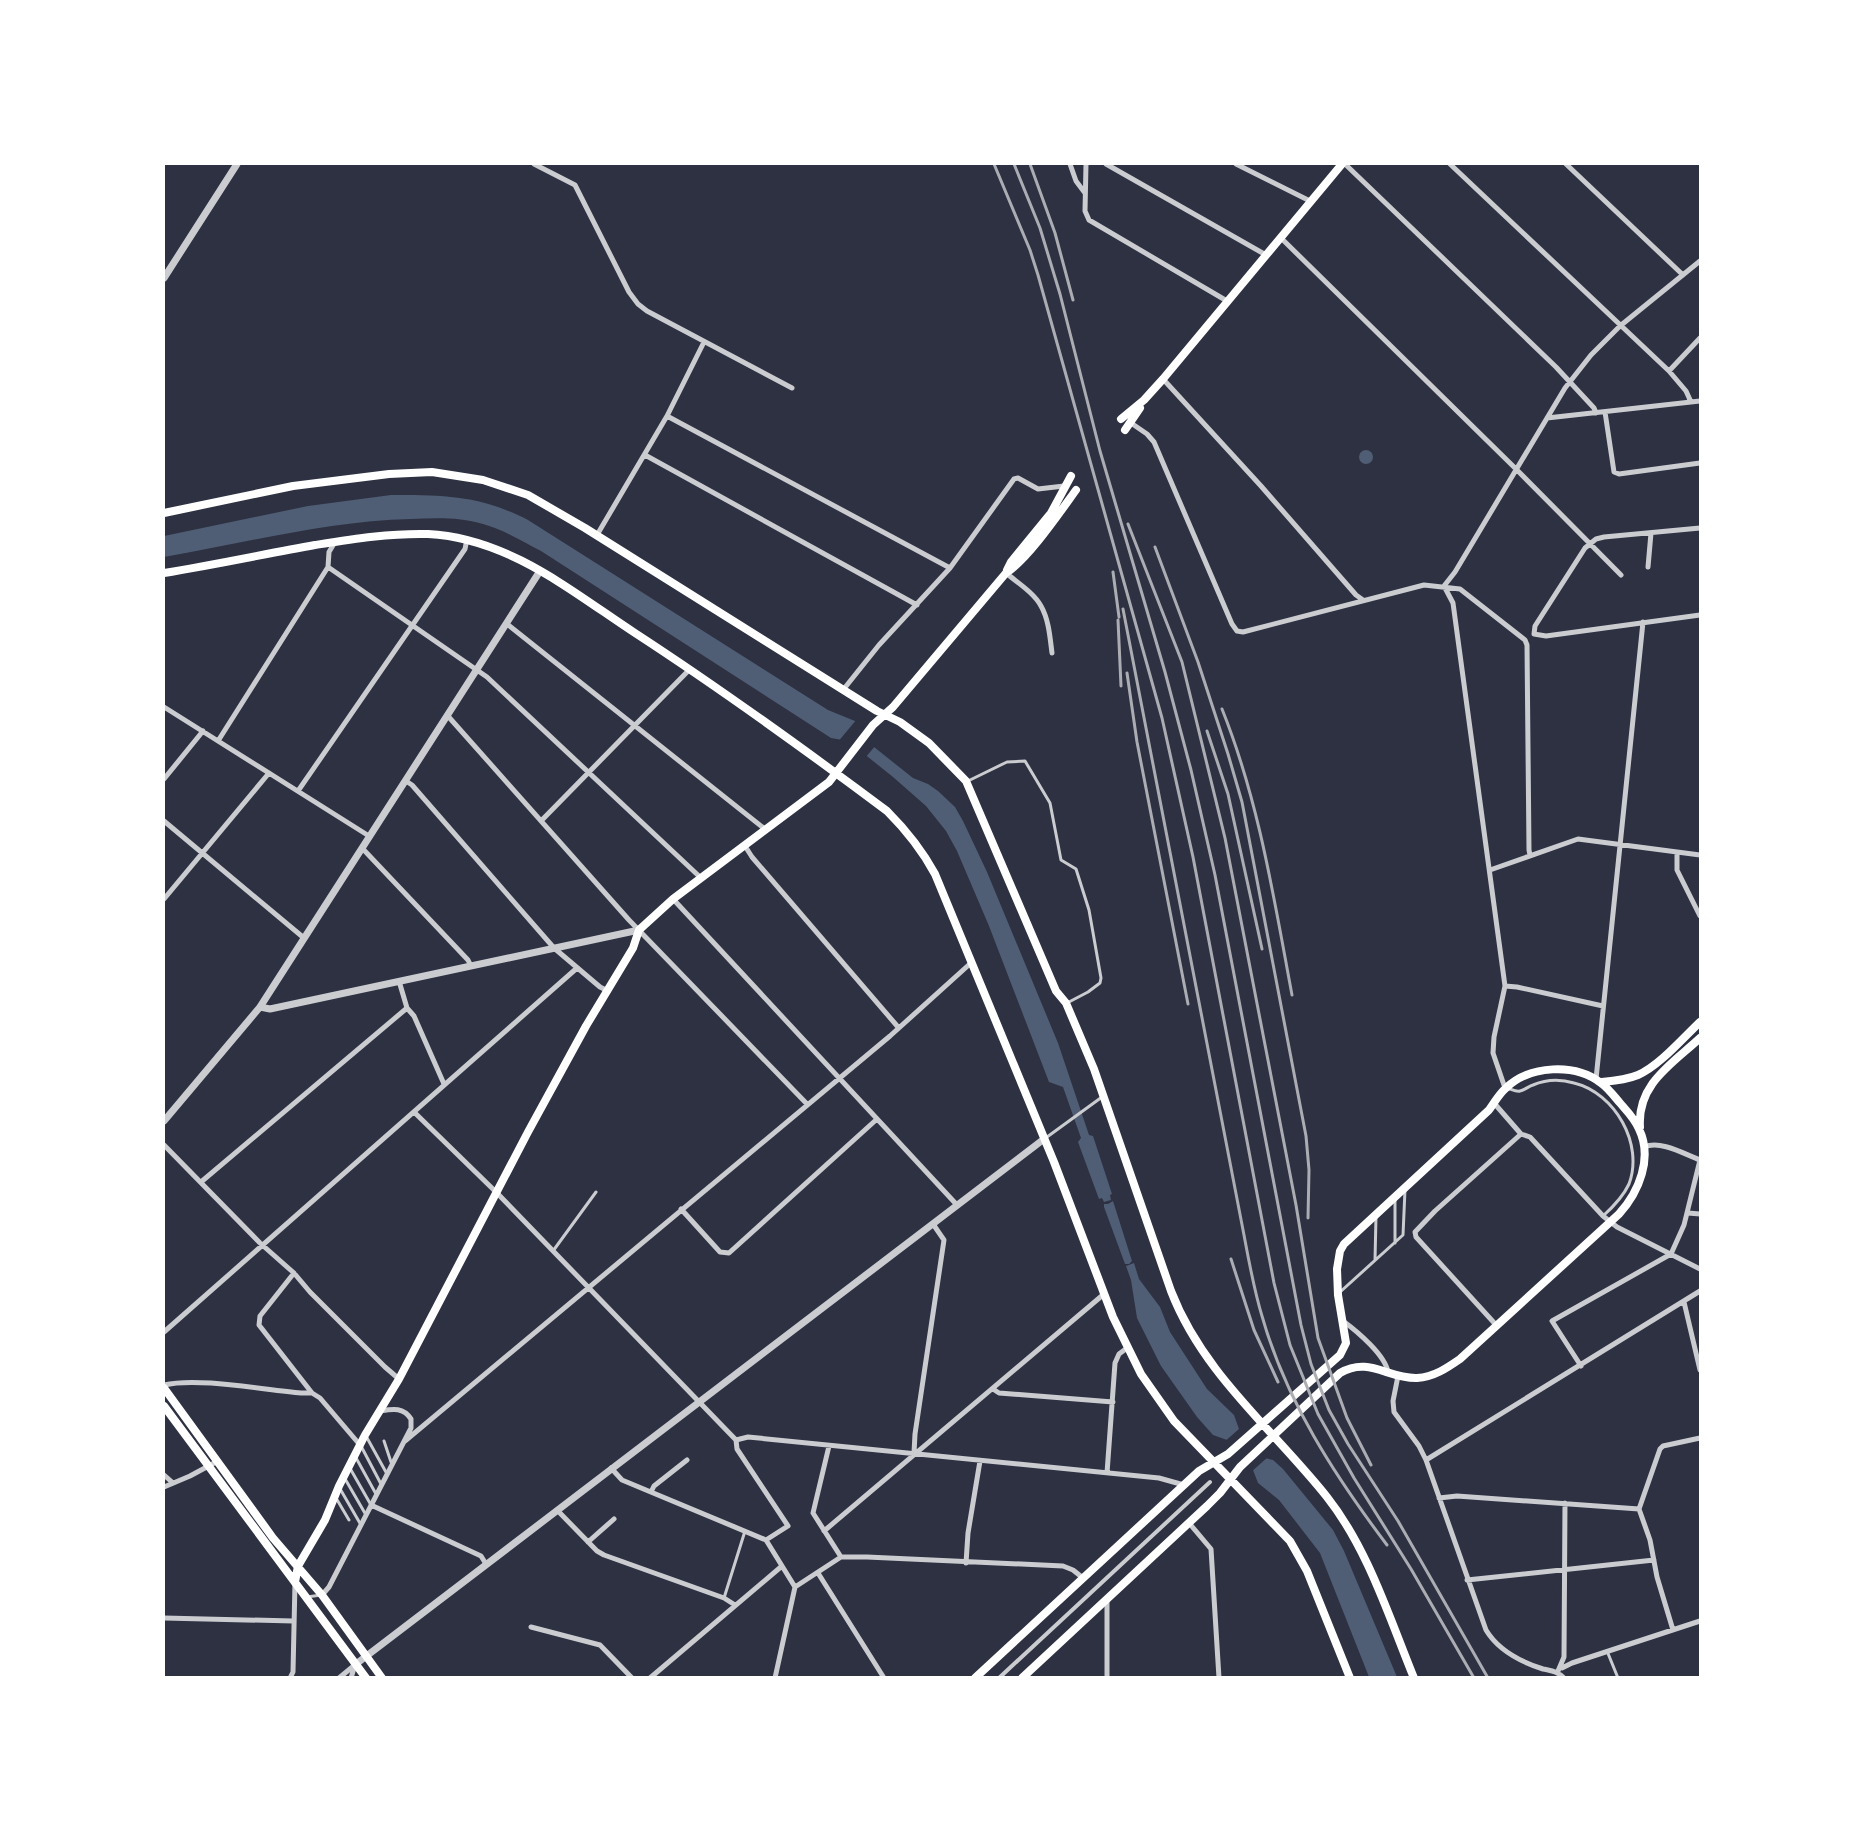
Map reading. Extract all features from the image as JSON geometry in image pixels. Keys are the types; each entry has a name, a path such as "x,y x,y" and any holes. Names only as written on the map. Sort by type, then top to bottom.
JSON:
{"main road":[{"path":"1121,420 1134,410 1163,379 1344,164"},
{"path":"1128,426 1144,400"},
{"path":"164,513 322,482 388,474 432,472 473,478 504,486 528,495 597,535 843,690 900,722 929,743 966,782 1056,991 1066,1003 1103,1095 1171,1291 1184,1321 1212,1366 1232,1391 1328,1499 1351,1535 1369,1571 1414,1677"},
{"path":"1006,573 1011,562 1051,513 1071,476"},
{"path":"295,1582 298,1566 325,1520 337,1490 360,1445 399,1379 574,1048 633,948 639,930 673,899 829,782 873,725 893,707 1006,573 1016,565 1076,490"},
{"path":"164,573 363,537 429,534 467,539 502,551 540,571 755,713 887,811 924,853 935,874 1044,1138 1127,1348 1158,1400 1174,1421 1284,1535 1299,1556 1350,1677"},
{"path":"1598,1081 1641,1074 1701,1022"},
{"path":"1640,1130 1641,1105 1649,1086 1701,1038"},
{"path":"975,1677 1199,1471 1228,1454 1340,1355 1346,1343 1338,1294 1337,1269 1340,1251 1344,1244 1494,1104 1505,1088 1526,1076 1546,1070 1570,1070 1598,1081 1634,1119 1640,1130 1644,1147 1643,1169 1629,1203 1607,1219 1497,1326 1443,1371 1417,1378 1398,1376 1363,1366 1346,1370 1334,1378 1272,1435 1240,1467 1220,1493 1189,1523 1022,1677"},
{"path":"164,1387 212,1464 295,1582 366,1677"},
{"path":"164,1406 322,1595 382,1677"}],"street":[{"path":"164,278 237,164"},
{"path":"534,164 574,185 629,292 638,304 704,342 792,387"},
{"path":"1070,164 1076,181 1085,193"},
{"path":"1086,164 1085,211 1092,223 1227,301"},
{"path":"1106,164 1266,255"},
{"path":"1236,164 1311,201"},
{"path":"1344,164 1570,382 1596,413"},
{"path":"1450,164 1669,371 1686,391 1690,402"},
{"path":"1566,164 1683,275"},
{"path":"1281,238 1621,575"},
{"path":"1444,586 1546,418 1591,355 1620,326 1701,261"},
{"path":"1669,371 1701,338"},
{"path":"597,535 667,416 704,342"},
{"path":"1163,379 1356,595 1363,600"},
{"path":"1546,418 1701,401"},
{"path":"1134,410 1128,426 1139,427 1154,442 1237,631 1243,632 1424,585 1460,590 1525,640 1527,645 1530,855"},
{"path":"1605,412 1614,472 1619,474 1701,463"},
{"path":"667,416 950,568"},
{"path":"645,455 916,605"},
{"path":"843,690 879,645 950,568 1014,479 1021,479 1031,487 1038,489 1064,486"},
{"path":"1534,634 1535,626 1573,564 1590,543 1604,537 1701,528"},
{"path":"1648,567 1651,533"},
{"path":"298,791 465,549 467,539"},
{"path":"218,741 328,567 329,552 335,542"},
{"path":"328,567 487,677 701,878"},
{"path":"164,1121 260,1007 540,571"},
{"path":"1006,573 1036,598 1041,606 1052,653"},
{"path":"1444,586 1453,603 1505,986 1494,1037 1493,1053 1505,1088"},
{"path":"1525,640 1534,634 1546,636 1701,615"},
{"path":"1598,1081 1603,1006 1643,622"},
{"path":"507,624 766,830"},
{"path":"541,821 690,669"},
{"path":"164,707 369,836"},
{"path":"447,715 639,930 807,1104"},
{"path":"164,779 203,731"},
{"path":"164,898 269,773"},
{"path":"406,781 412,785 554,948 600,987 608,991"},
{"path":"164,821 304,938"},
{"path":"1490,870 1578,839 1701,855"},
{"path":"745,846 898,1027"},
{"path":"362,848 468,960 471,966"},
{"path":"1677,852 1677,870 1701,916"},
{"path":"673,899 957,1205"},
{"path":"260,1007 270,1010 639,930"},
{"path":"405,1441 839,1077 972,962"},
{"path":"164,1332 577,968"},
{"path":"399,981 407,1008 414,1016 444,1084"},
{"path":"1505,986 1603,1006"},
{"path":"201,1182 407,1008"},
{"path":"1494,1104 1521,1134 1530,1137 1607,1219 1701,1269"},
{"path":"414,1112 497,1193 736,1440 738,1449 788,1526 766,1540"},
{"path":"681,1209 720,1252 729,1253 877,1119"},
{"path":"1497,1326 1416,1238 1415,1232 1435,1211 1521,1134"},
{"path":"339,1677 1044,1138"},
{"path":"1581,1366 1552,1321 1671,1254 1688,1213 1700,1160 1663,1146 1654,1144 1644,1147"},
{"path":"164,1145 399,1379"},
{"path":"1688,1213 1701,1214"},
{"path":"914,1454 944,1240 933,1224"},
{"path":"294,1273 260,1316 259,1325 312,1393 320,1398 360,1445"},
{"path":"1426,1460 1701,1291"},
{"path":"824,1531 1104,1294"},
{"path":"1683,1302 1701,1370"},
{"path":"1342,1320 1367,1342 1386,1364 1388,1372"},
{"path":"1107,1473 1115,1363 1119,1354 1127,1348"},
{"path":"1398,1376 1393,1401 1394,1412 1419,1446 1426,1460 1486,1630 1495,1644 1536,1666 1558,1671 1564,1677"},
{"path":"164,1387 174,1383 210,1384 312,1393"},
{"path":"993,1389 999,1393 1113,1402"},
{"path":"322,1595 329,1587 405,1441 412,1423 408,1415 394,1409 380,1411"},
{"path":"736,1440 747,1437 1159,1478 1184,1485"},
{"path":"1673,1630 1650,1540 1639,1509 1660,1449 1663,1446 1701,1437"},
{"path":"829,1446 813,1513 842,1557"},
{"path":"651,1492 654,1486 687,1460"},
{"path":"966,1563 968,1533 980,1461"},
{"path":"164,1487 212,1464"},
{"path":"611,1468 622,1480 766,1540 795,1587 776,1677"},
{"path":"164,1475 173,1483"},
{"path":"999,1677 1210,1482"},
{"path":"1439,1498 1457,1496 1639,1509"},
{"path":"1558,1671 1564,1657 1565,1503"},
{"path":"370,1505 481,1556 486,1564"},
{"path":"557,1510 604,1555 724,1598 735,1605"},
{"path":"588,1542 614,1519"},
{"path":"1189,1523 1211,1549 1219,1677"},
{"path":"795,1587 842,1557 1063,1566 1083,1578"},
{"path":"1467,1580 1654,1560"},
{"path":"650,1677 782,1566"},
{"path":"818,1573 884,1677"},
{"path":"292,1675 295,1582"},
{"path":"1107,1599 1107,1677"},
{"path":"164,1618 293,1621"},
{"path":"1558,1671 1564,1666 1701,1621"},
{"path":"531,1627 600,1645 632,1677"},
{"path":"351,1677 356,1664"}],"lane":[{"path":"966,782 1007,762 1025,761 1050,803 1061,860 1076,869 1089,910 1101,978 1100,983 1088,992 1066,1003"},
{"path":"1505,1088 1519,1091 1542,1082 1574,1083 1595,1093 1614,1110 1628,1132 1633,1164 1629,1183 1607,1219"},
{"path":"1044,1138 1103,1095"},
{"path":"1338,1294 1403,1235 1405,1188"},
{"path":"553,1251 596,1192"},
{"path":"1395,1197 1395,1244"},
{"path":"1375,1261 1376,1214"},
{"path":"365,1436 387,1474"},
{"path":"384,1441 392,1464"},
{"path":"360,1445 381,1484"},
{"path":"355,1456 376,1494"},
{"path":"349,1467 370,1505"},
{"path":"344,1476 366,1515"},
{"path":"337,1490 349,1520"},
{"path":"337,1490 361,1525"},
{"path":"724,1598 745,1531"},
{"path":"306,1597 322,1595"},
{"path":"1607,1651 1618,1677"}],"water":[{"path":"1366,450 1371,452 1373,457 1371,462 1366,464 1361,462 1359,457 1361,452"},
{"path":"391,495 461,498 493,506 528,520 828,710 855,721 874,747 913,778 938,791 955,807 987,872 1058,1043 1089,1135 1093,1136 1112,1194 1110,1195 1111,1200 1104,1202 1102,1198 1099,1199 1078,1142 1081,1138 1063,1087 1049,1082 989,926 946,831 926,806 848,741 831,738 541,551 483,524 439,518 348,524 164,557 164,536 308,506"},
{"path":"1113,1201 1132,1261 1129,1264 1125,1264 1104,1207 1104,1204"},
{"path":"1134,1263 1139,1279 1160,1307 1170,1332 1207,1389 1234,1415 1239,1429 1265,1458 1273,1460 1283,1469 1333,1530 1397,1677 1369,1677 1320,1553 1279,1500 1258,1483 1253,1470 1227,1440 1213,1435 1197,1417 1161,1366 1137,1318 1131,1280 1126,1266"}],"pier":[{"path":"857,719 876,745 865,758 847,744 837,743"},
{"path":"1241,1425 1269,1456 1250,1473 1223,1443"}],"railway":[{"path":"994,164 1038,275 1162,718 1193,857 1274,1283 1290,1345 1318,1414 1474,1678"},
{"path":"1014,164 1040,228 1060,294 1100,451 1165,672 1191,770 1215,875 1301,1325 1311,1364 1329,1410 1348,1444 1398,1521 1488,1678"},
{"path":"1030,164 1055,233 1073,300"},
{"path":"1128,524 1182,662 1225,838 1296,1205 1318,1338 1347,1418 1371,1465"},
{"path":"1155,547 1198,662 1242,802 1306,1136 1309,1170 1308,1218"},
{"path":"1113,572 1119,617"},
{"path":"1123,609 1259,1306 1272,1347 1298,1408 1331,1465 1387,1545"},
{"path":"1118,620 1121,686"},
{"path":"1127,673 1137,742 1188,1004"},
{"path":"1222,709 1256,815 1292,995"},
{"path":"1207,731 1228,794 1262,949"},
{"path":"1231,1259 1254,1330 1278,1382"}]}
